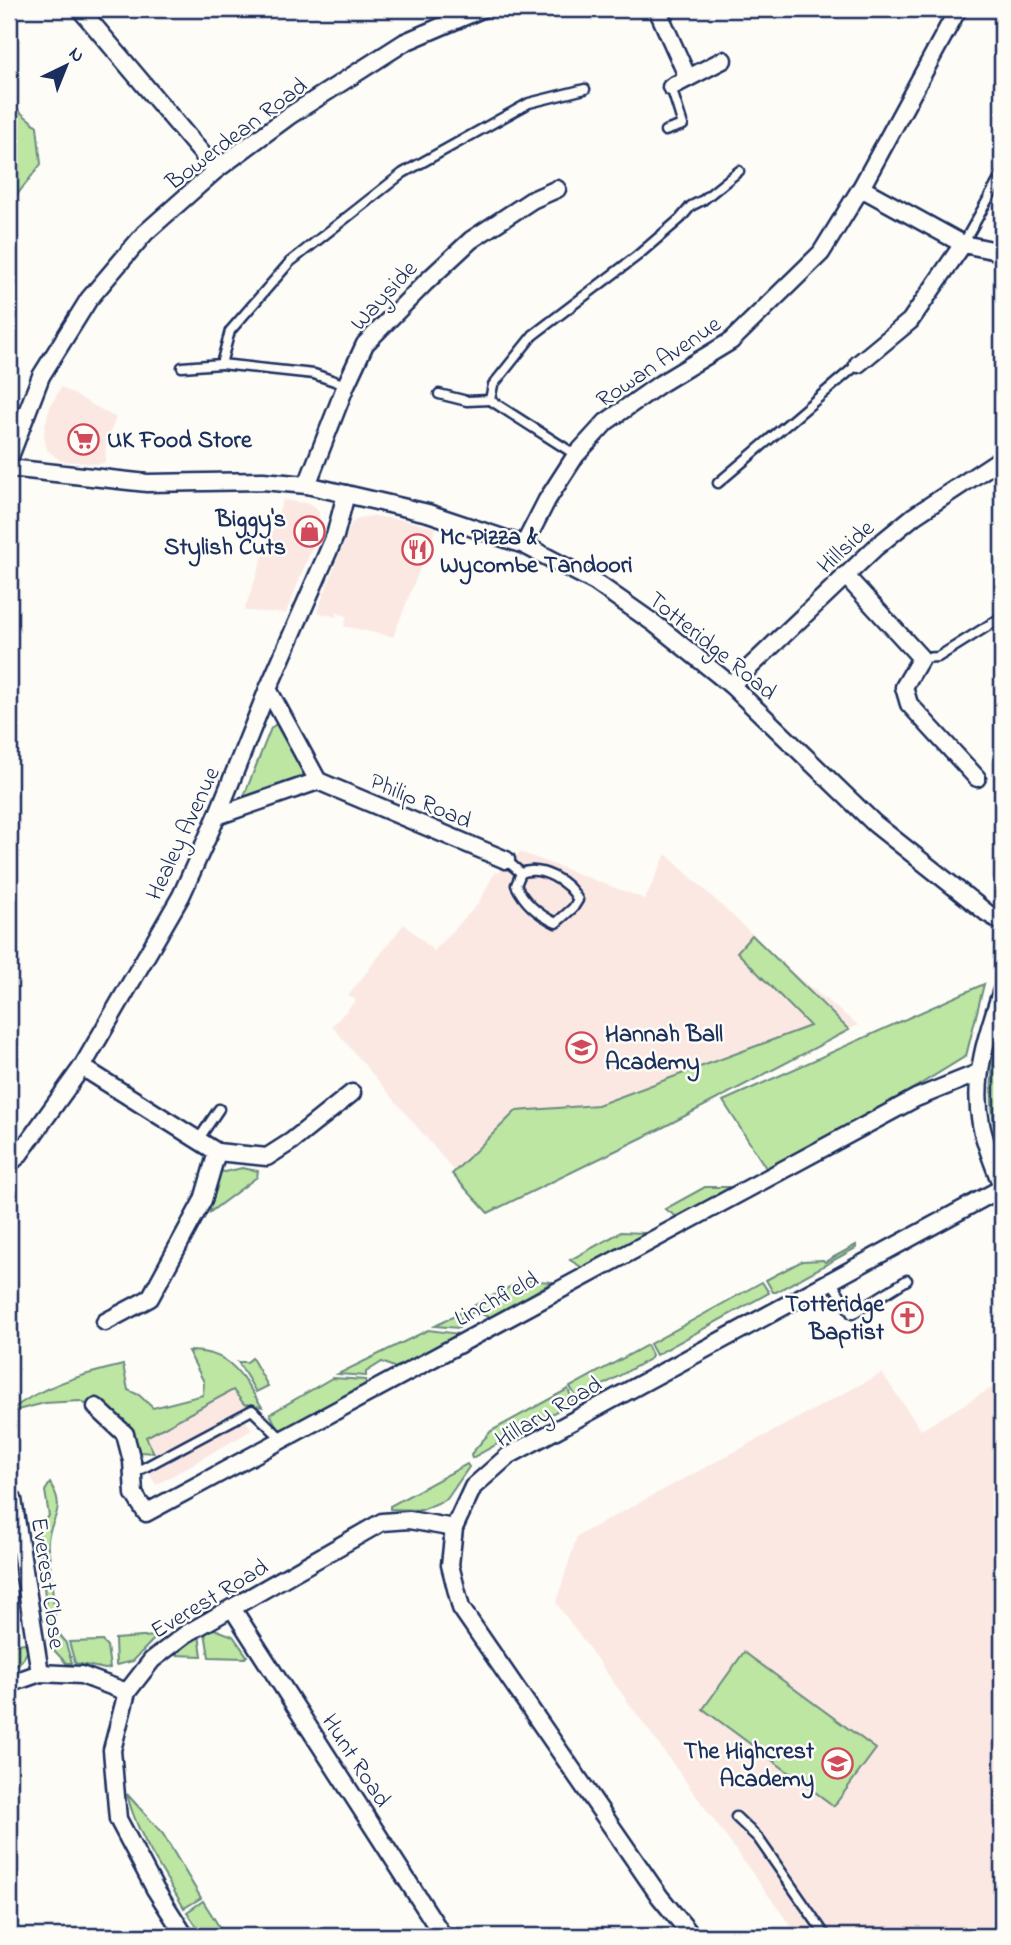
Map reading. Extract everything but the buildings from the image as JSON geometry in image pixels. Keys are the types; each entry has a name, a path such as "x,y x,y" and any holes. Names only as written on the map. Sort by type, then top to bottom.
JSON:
{"street":[{"path":"80,9 216,170"},
{"name":"Bowerdean Road","path":"9,459 41,376 89,299 145,233 216,170 289,116 405,42 482,9"},
{"path":"657,9 688,78"},
{"name":"Rowan Avenue","path":"524,545 547,500 576,455 606,422 660,384 731,341 821,253 861,188 958,9"},
{"path":"671,87 723,60"},
{"path":"861,188 963,244 1002,252"},
{"name":"Wayside","path":"307,485 365,344 471,240 532,200 557,189"},
{"path":"858,364 910,321 963,244"},
{"name":"Hillside","path":"731,685 845,575 914,516 1002,458"},
{"name":"Totteridge Road","path":"9,468 147,483 263,481 307,485 428,513 524,545 595,582 655,624 731,685 875,824 1002,922"},
{"name":"Healey Avenue","path":"9,1164 18,1156 82,1068 181,896 335,536 346,494"},
{"path":"845,575 921,658 904,687 909,704 977,778"},
{"path":"217,816 318,781 268,689"},
{"name":"Philip Road","path":"318,781 506,860"},
{"path":"1002,990 978,1073 981,1124 1002,1187"},
{"path":"82,1068 217,1152 267,1157 292,1142 352,1093"},
{"name":"Linchfield","path":"96,1407 125,1434 133,1473 134,1494 146,1513 916,1098 978,1073"},
{"path":"104,1322 150,1298 203,1200 217,1152"},
{"name":"Hillary Road","path":"691,1936 660,1896 461,1608 450,1565 454,1528 472,1488 508,1456 1002,1187"},
{"name":"Everest Close","path":"13,1499 40,1674"},
{"name":"Everest Road","path":"185,1936 155,1889 118,1819 112,1750 127,1692 152,1660 186,1634 382,1522 409,1520 454,1528"},
{"name":"Hunt Road","path":"232,1608 443,1936"},
{"path":"9,1684 40,1674 81,1675 127,1692"}],"lane":[{"path":"666,131 683,125 671,87"},
{"path":"221,364 230,331 290,262 383,188 403,173 529,103 585,89"},
{"path":"490,400 493,386 533,335 637,256 691,206 703,200 739,171"},
{"path":"963,244 1002,174"},
{"path":"182,367 221,364 314,373 346,385"},
{"path":"718,483 858,364"},
{"path":"439,394 467,401 490,400 576,455"},
{"path":"921,658 938,657 1002,617"},
{"path":"506,860 521,873"},
{"path":"534,869 543,872 560,881 578,900 556,923 521,897 516,885 521,873 534,869"},
{"path":"198,1140 219,1109"},
{"path":"831,1281 852,1314 907,1280"},
{"path":"133,1473 252,1410 282,1439"},
{"path":"736,1816 758,1838 827,1936"}],"shaded area":[{"path":"61,387 116,418 106,443 105,462 61,461 47,450 45,425 50,407"},
{"path":"283,500 311,504 319,512 319,530 286,613 244,611"},
{"path":"372,516 436,528 393,637 344,626 347,616 337,613 336,617 317,612 351,524 359,518"},
{"name":"Hannah Ball Academy","path":"520,852 645,899 666,854 799,978 858,1025 487,1210 332,1026 356,1000 348,996 404,924 434,951 478,904 495,872 499,873"},
{"name":"The Highcrest Academy","path":"882,1373 921,1430 1000,1383 1002,1387 1002,1936 798,1936 556,1603 577,1536"},
{"path":"234,1389 244,1404 245,1419 252,1430 156,1485 147,1470 154,1453 145,1438"}],"green space":[{"path":"9,103 37,126 41,164 9,205"},
{"path":"276,724 305,776 298,782 275,787 248,798 244,796 271,728"},
{"path":"752,935 849,1030 658,1130 488,1213 452,1174 516,1111 598,1105 810,1026 737,952"},
{"path":"984,984 966,1056 771,1176 723,1101"},
{"path":"1002,1023 1002,1123 994,1124 992,1073"},
{"path":"242,1168 258,1171 257,1177 210,1212 214,1170 225,1172"},
{"path":"705,1187 731,1187 677,1217 665,1209"},
{"path":"621,1232 646,1233 583,1268 570,1260"},
{"path":"856,1245 856,1248 776,1292 773,1292 766,1280 802,1261 825,1262"},
{"path":"523,1280 552,1282 490,1318 476,1311 460,1319 459,1328 435,1326"},
{"path":"762,1282 769,1293 656,1355 650,1344"},
{"path":"428,1330 460,1334 398,1369 382,1362 366,1372 366,1376 338,1374"},
{"path":"647,1345 651,1358 578,1399 570,1387"},
{"path":"188,1351 203,1352 225,1360 241,1375 262,1407 244,1404 233,1390 146,1437 154,1453 139,1452 110,1418 80,1401 45,1403 9,1412 48,1388 123,1365 128,1390 139,1395 153,1408 203,1395 204,1382"},
{"path":"252,1358 268,1386 256,1392 238,1362 247,1362"},
{"path":"332,1378 366,1380 365,1387 287,1429 278,1429 270,1414"},
{"path":"568,1389 573,1402 472,1458 471,1454 491,1431"},
{"path":"467,1464 469,1467 447,1499 422,1510 390,1509 390,1506"},
{"path":"50,1483 56,1493 57,1510 48,1539 48,1549 40,1550 37,1527 49,1516 45,1491"},
{"path":"49,1552 56,1630 65,1641 72,1663 66,1663 51,1647 40,1553"},
{"path":"209,1627 233,1636 247,1656 209,1657 205,1632"},
{"path":"199,1634 202,1656 175,1655 177,1650"},
{"path":"157,1636 133,1661 116,1665 115,1639"},
{"path":"102,1641 107,1646 110,1668 75,1663 69,1642"},
{"path":"25,1643 28,1649 25,1656 9,1668 9,1645"},
{"path":"744,1652 876,1749 834,1806 703,1709"},
{"path":"127,1794 163,1834 201,1898 184,1908 144,1839"},
{"path":"203,1901 225,1936 203,1936 187,1912"}],"place":[{"name":"UK Food Store","path":"84,439"},
{"name":"Biggy's Stylish Cuts","path":"309,532"},
{"name":"Mc Pizza & Wycombe Tandoori","path":"417,550"},
{"name":"Hannah Ball Academy","path":"582,1047"},
{"name":"Totteridge Baptist","path":"907,1317"},
{"name":"The Highcrest Academy","path":"837,1764"}]}
